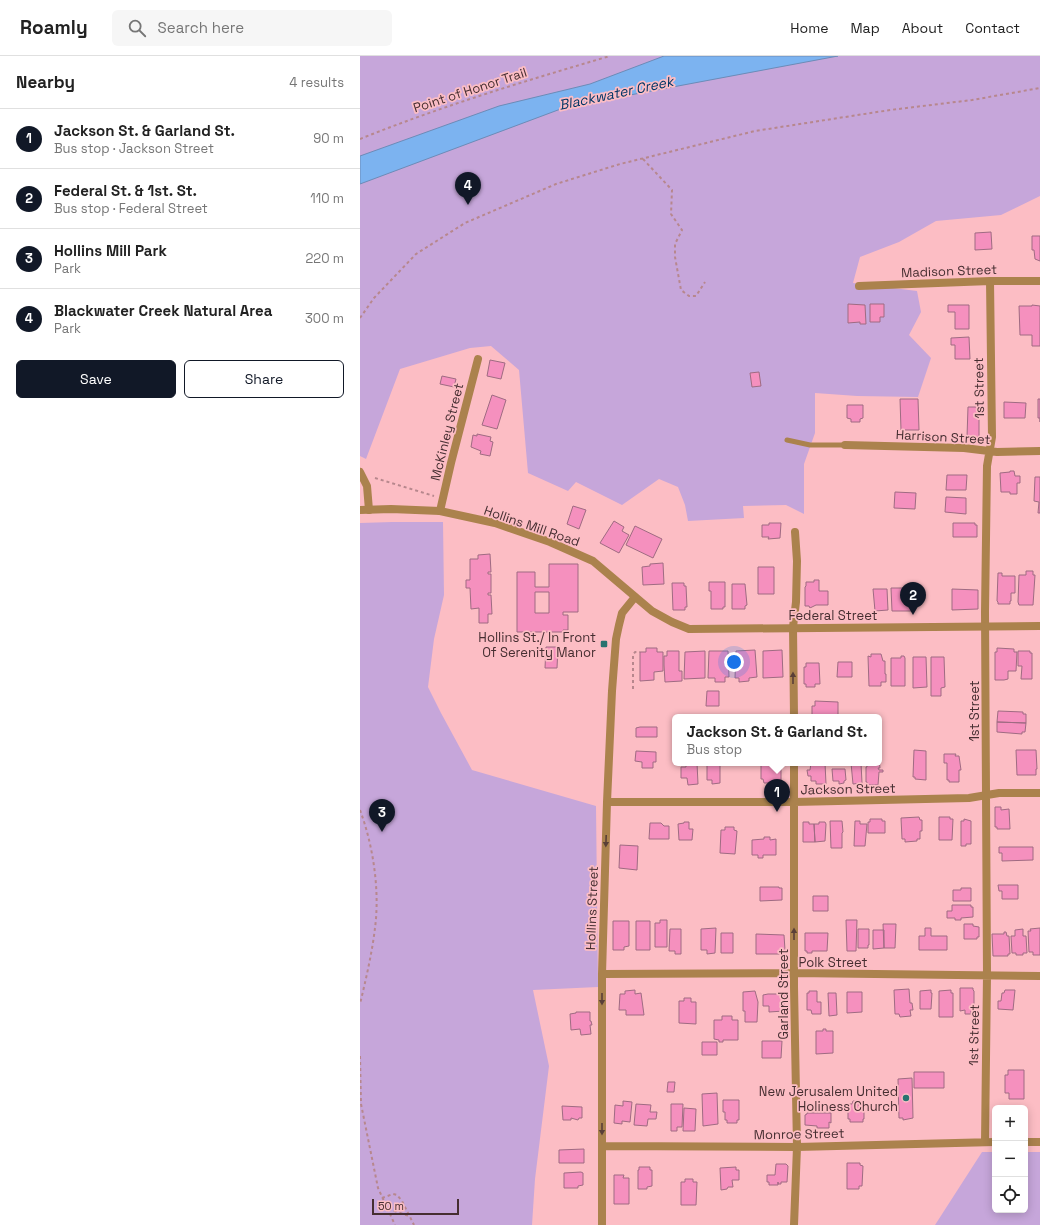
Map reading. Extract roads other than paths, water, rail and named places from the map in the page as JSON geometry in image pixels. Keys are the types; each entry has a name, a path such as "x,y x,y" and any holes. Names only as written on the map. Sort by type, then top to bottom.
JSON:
{"street":[{"name":"Madison Street","path":"859,286 990,281 1040,281"},
{"name":"1st Street","path":"985,1142 987,975 985,626 987,466 992,437 990,281"},
{"name":"McKinley Street","path":"440,511 450,463 478,359"},
{"name":"Harrison Street","path":"845,444 964,448 989,451 1040,451"},
{"path":"360,472 367,486 369,510"},
{"name":"Hollins Mill Road","path":"360,510 440,511 495,523 550,542 593,561 635,597"},
{"path":"794,714 793,627 796,602 797,561 795,532"},
{"name":"Federal Street","path":"635,597 652,611 689,629 1040,626"},
{"name":"Hollins Street","path":"602,1225 602,974 612,691 616,639 622,613 635,597"},
{"name":"Garland Street","path":"794,766 794,974 797,1147 794,1225"},
{"name":"Jackson Street","path":"607,802 794,802 976,798 1000,793 1040,793"},
{"name":"Polk Street","path":"602,974 1040,976"},
{"name":"Monroe Street","path":"602,1146 797,1147 992,1142"},
{"path":"1028,1142 1040,1142"}],"lane":[{"path":"787,440 810,445 845,444"}],"water":[{"name":"Blackwater Creek","path":"664,56 838,56 566,107 360,184 360,156 499,106 590,84"}],"place":[{"name":"Blackwater Creek Natural Area","path":"468,205"},
{"name":"Federal St. & 1st. St.","path":"913,615"},
{"name":"Hollins St./ In Front Of Serenity Manor","path":"604,644"},
{"name":"Jackson St. & Garland St.","path":"777,812"},
{"name":"Hollins Mill Park","path":"382,832"},
{"name":"New Jerusalem United Holiness Church","path":"906,1098"}]}
